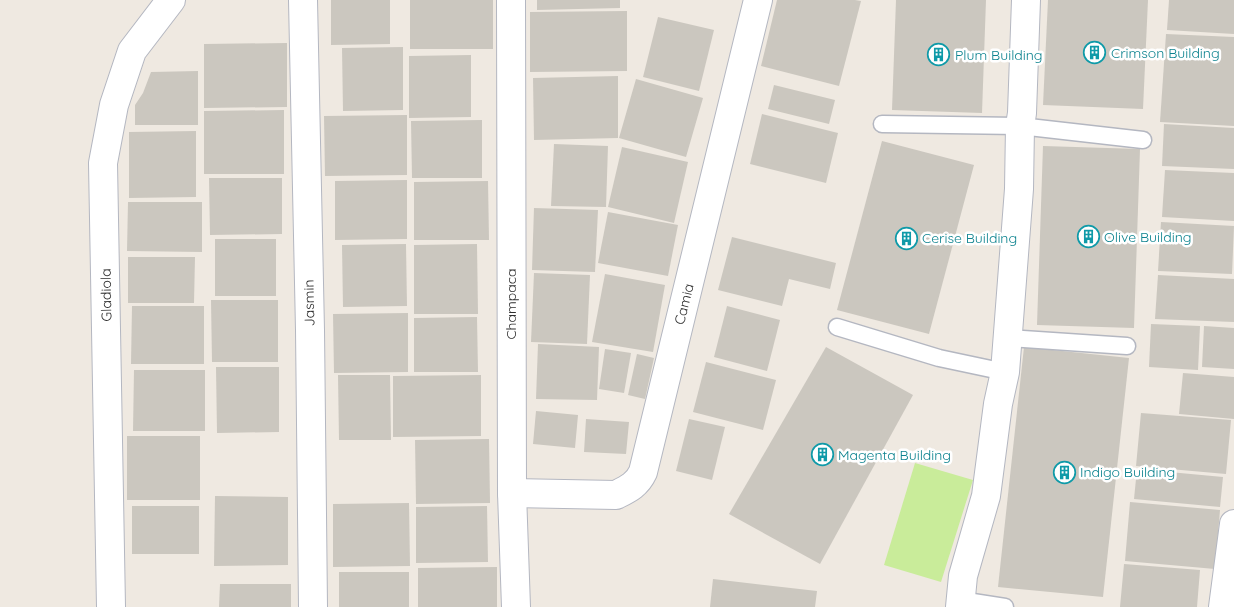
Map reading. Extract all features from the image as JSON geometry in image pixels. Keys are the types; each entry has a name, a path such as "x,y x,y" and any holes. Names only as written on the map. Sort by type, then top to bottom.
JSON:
{"street":[{"name":"Gladiola","path":"111,607 104,163 114,105 132,51 170,0"},
{"name":"Jasmin","path":"304,0 313,607"},
{"name":"Champaca","path":"511,0 512,493 516,607"},
{"name":"Camia","path":"512,493 616,495 639,481 643,472 758,0"},
{"path":"960,604 963,576 986,496 998,404 1005,372 1019,189 1026,0"},
{"path":"1223,607 1234,524"}],"lane":[{"path":"882,124 1020,126 1143,140"},
{"path":"837,327 939,358 1005,372"},
{"path":"1007,338 1127,346"},
{"path":"960,604 1006,607"}],"green space":[{"path":"915,463 973,480 941,582 884,565"}],"building":[{"path":"331,0 390,0 390,44 331,45"},
{"path":"410,0 493,0 493,49 410,49"},
{"path":"537,0 620,0 620,8 537,10"},
{"path":"777,0 861,1 839,86 761,66"},
{"name":"Plum Building","path":"896,0 986,0 982,113 892,110"},
{"name":"Crimson Building","path":"1048,0 1148,0 1143,109 1043,105"},
{"path":"1169,0 1234,0 1234,34 1167,30"},
{"path":"627,11 627,71 530,72 530,12"},
{"path":"658,17 714,30 699,91 643,77"},
{"path":"1166,34 1234,37 1234,126 1160,122"},
{"path":"287,43 287,107 204,108 204,44"},
{"path":"403,47 403,110 343,111 342,48"},
{"path":"471,55 471,117 409,118 409,56"},
{"path":"198,71 198,125 135,125 135,105 143,93 151,72"},
{"path":"618,76 618,138 534,140 533,78"},
{"path":"636,79 703,98 686,157 619,138"},
{"path":"774,85 835,100 829,124 768,109"},
{"path":"284,110 284,174 204,174 204,111"},
{"path":"762,114 838,133 826,183 750,164"},
{"path":"407,115 407,175 325,176 324,116"},
{"path":"482,120 482,178 412,178 411,121"},
{"path":"1164,124 1234,128 1234,169 1162,166"},
{"path":"196,131 196,197 129,198 129,132"},
{"name":"Cerise Building","path":"882,141 974,165 929,334 837,310"},
{"path":"554,144 608,146 606,207 551,206"},
{"name":"Olive Building","path":"1043,146 1140,149 1134,328 1037,325"},
{"path":"622,147 688,162 674,223 608,207"},
{"path":"1165,170 1234,173 1234,221 1162,217"},
{"path":"209,178 282,178 282,234 210,235"},
{"path":"407,180 407,239 335,240 335,181"},
{"path":"488,181 489,240 414,240 414,182"},
{"path":"128,202 202,202 202,252 127,251"},
{"path":"534,208 598,210 595,272 532,270"},
{"path":"608,212 678,225 668,276 598,263"},
{"path":"1161,222 1234,226 1232,274 1158,271"},
{"path":"732,237 836,263 830,289 789,279 782,306 718,290"},
{"path":"215,239 276,239 276,296 215,296"},
{"path":"406,244 407,306 343,307 342,245"},
{"path":"477,244 478,314 414,314 414,245"},
{"path":"128,257 195,257 194,303 128,303"},
{"path":"534,273 590,275 587,344 531,342"},
{"path":"605,274 665,285 653,352 592,342"},
{"path":"1158,275 1234,279 1234,322 1155,319"},
{"path":"211,300 278,300 278,362 212,362"},
{"path":"132,306 204,306 204,364 131,364"},
{"path":"727,306 780,320 767,371 714,357"},
{"path":"408,313 408,372 334,373 333,314"},
{"path":"477,317 478,372 414,372 414,318"},
{"path":"1151,324 1200,326 1198,370 1149,367"},
{"path":"1204,326 1234,328 1234,369 1202,367"},
{"path":"538,344 599,347 597,400 536,399"},
{"name":"Magenta Building","path":"826,347 913,395 820,564 729,514"},
{"name":"Indigo Building","path":"1024,347 1129,358 1103,597 998,587"},
{"path":"605,349 631,353 624,393 599,389"},
{"path":"637,354 654,358 645,399 628,395"},
{"path":"706,362 776,380 763,430 693,412"},
{"path":"216,367 279,367 279,432 217,433"},
{"path":"134,370 205,370 205,431 133,431"},
{"path":"1183,373 1234,377 1234,419 1179,414"},
{"path":"338,375 390,375 391,440 339,440"},
{"path":"481,375 481,436 393,437 393,376"},
{"path":"536,411 578,415 575,448 533,444"},
{"path":"1141,413 1231,420 1226,474 1136,466"},
{"path":"586,419 629,422 626,454 584,452"},
{"path":"689,419 725,427 712,480 676,471"},
{"path":"127,436 200,436 200,500 127,500"},
{"path":"489,439 490,503 416,504 415,440"},
{"path":"1137,469 1223,477 1220,507 1134,499"},
{"path":"215,496 288,497 288,565 214,566"},
{"path":"1130,502 1220,510 1215,569 1125,561"},
{"path":"409,503 410,566 333,567 333,504"},
{"path":"132,506 199,506 199,554 132,554"},
{"path":"487,506 488,562 416,563 416,507"},
{"path":"1124,564 1200,570 1197,607 1120,607"},
{"path":"497,567 497,607 418,607 418,568"},
{"path":"339,572 409,572 409,607 339,607"},
{"path":"713,579 817,591 815,607 710,607"},
{"path":"220,584 291,584 291,607 219,607"}],"place":[{"name":"Crimson Building","path":"1095,53"},
{"name":"Plum Building","path":"939,55"},
{"name":"Olive Building","path":"1088,237"},
{"name":"Cerise Building","path":"906,238"},
{"name":"Magenta Building","path":"822,455"},
{"name":"Indigo Building","path":"1064,472"}]}
